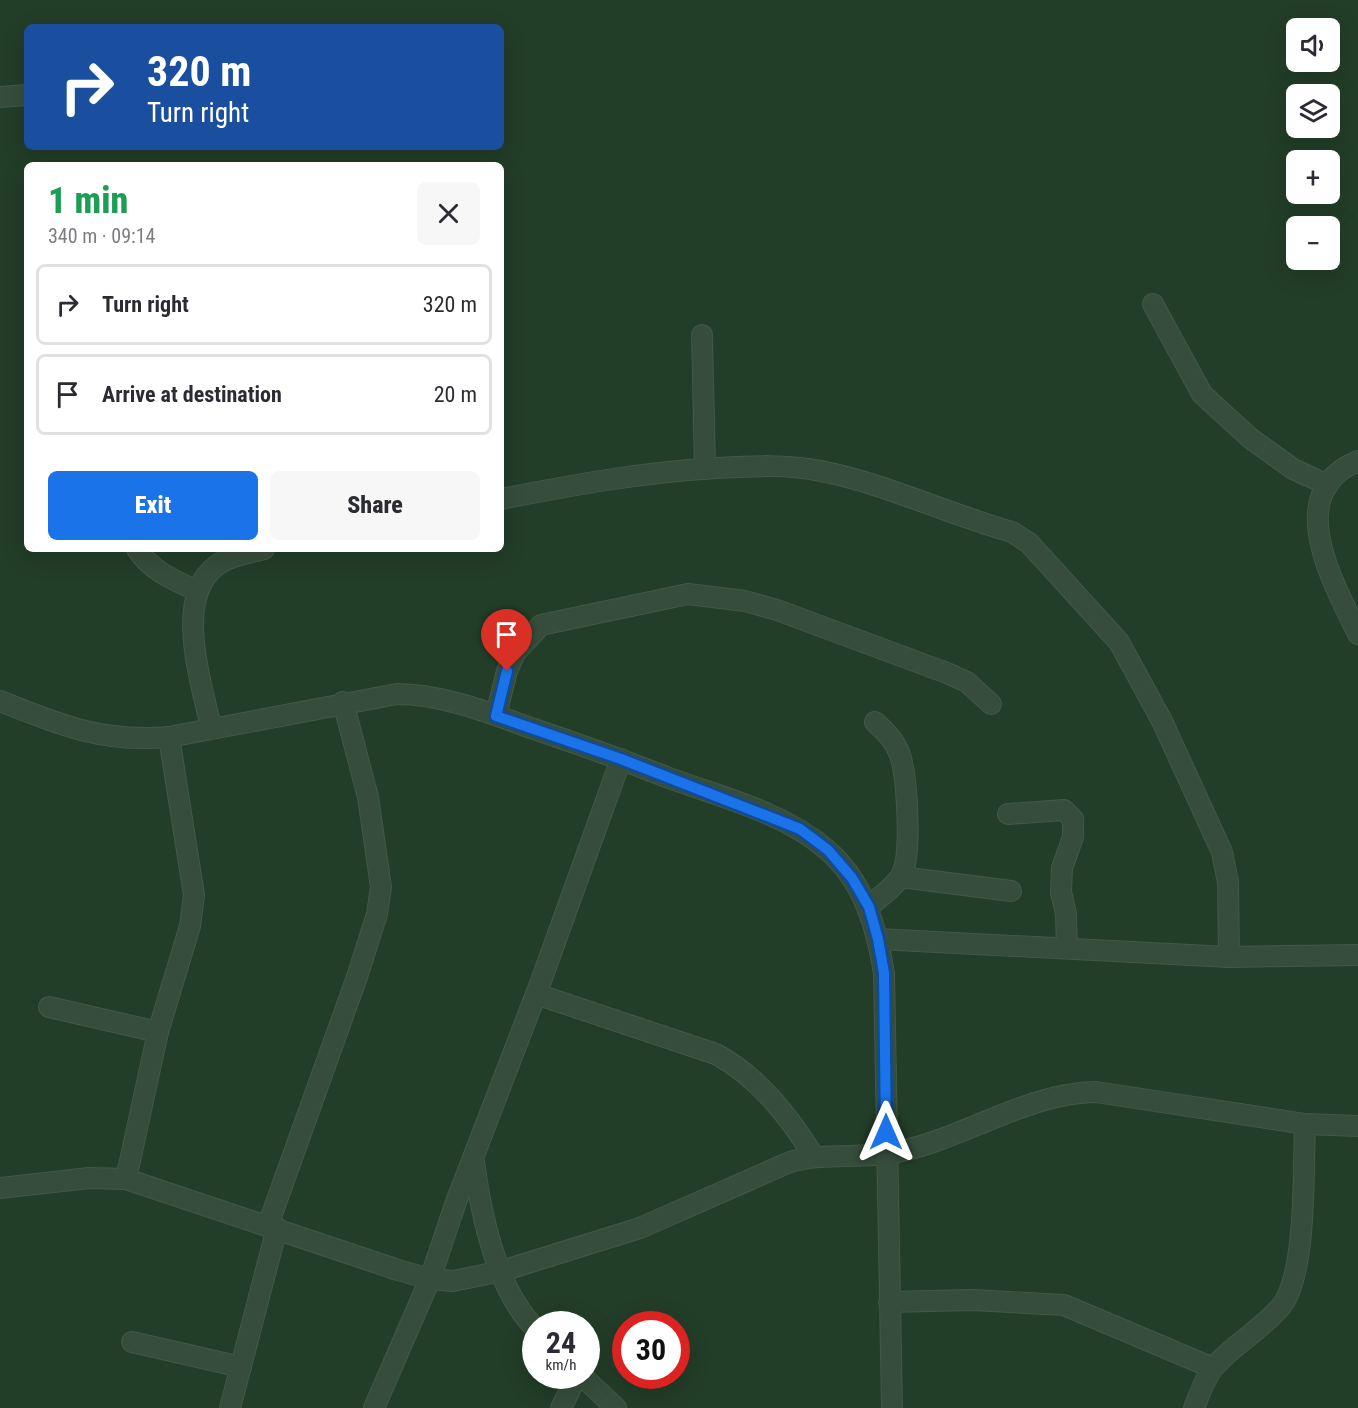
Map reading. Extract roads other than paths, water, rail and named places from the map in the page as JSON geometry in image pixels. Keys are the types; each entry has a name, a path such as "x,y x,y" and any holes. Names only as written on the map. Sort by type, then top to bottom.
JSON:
{"street":[{"path":"0,97 24,95"},
{"path":"1153,304 1202,394 1250,438 1293,469 1328,485"},
{"path":"702,335 705,469"},
{"path":"1358,460 1348,465 1328,485 1317,512 1319,538 1325,566 1358,634"},
{"path":"504,499 630,476 705,469 784,467 844,476 1012,532 1029,543 1119,642 1162,721 1222,852 1228,882 1229,957"},
{"path":"139,552 148,563 160,572 198,591"},
{"path":"211,728 192,629 198,591 217,565 255,552"},
{"path":"496,716 507,671 515,653 541,625 688,594 745,601 806,620 967,682 991,704"},
{"path":"0,701 56,723 107,736 142,740 169,737 343,702 413,694 496,716 621,759 800,829 828,850 852,878 869,907 884,973 892,1408"},
{"path":"230,1408 273,1227 377,914 381,887 368,797 343,702"},
{"path":"869,907 901,877 906,855 907,792 904,774 893,740 875,722"},
{"path":"126,1179 158,1032 190,926 194,895 169,737"},
{"path":"374,1408 430,1279 621,759"},
{"path":"1008,814 1064,810 1073,819 1073,837 1062,868 1061,880 1067,948"},
{"path":"901,877 1011,891"},
{"path":"878,939 1229,957 1358,955"},
{"path":"536,994 680,1041 716,1054 735,1065 772,1099 799,1132 813,1155"},
{"path":"49,1006 158,1032"},
{"path":"0,1188 55,1181 126,1179 430,1279 453,1281 502,1271 640,1228 790,1162 813,1155 886,1154 942,1138 1072,1092 1096,1092 1305,1124 1358,1126"},
{"path":"1194,1408 1213,1368 1262,1327 1283,1304 1292,1288 1299,1245 1305,1124"},
{"path":"473,1160 484,1223 502,1271 522,1314"},
{"path":"889,1302 973,1300 1064,1305 1213,1368"},
{"path":"132,1342 241,1367"},
{"path":"561,1408 570,1389"},
{"path":"596,1389 616,1408"}]}
